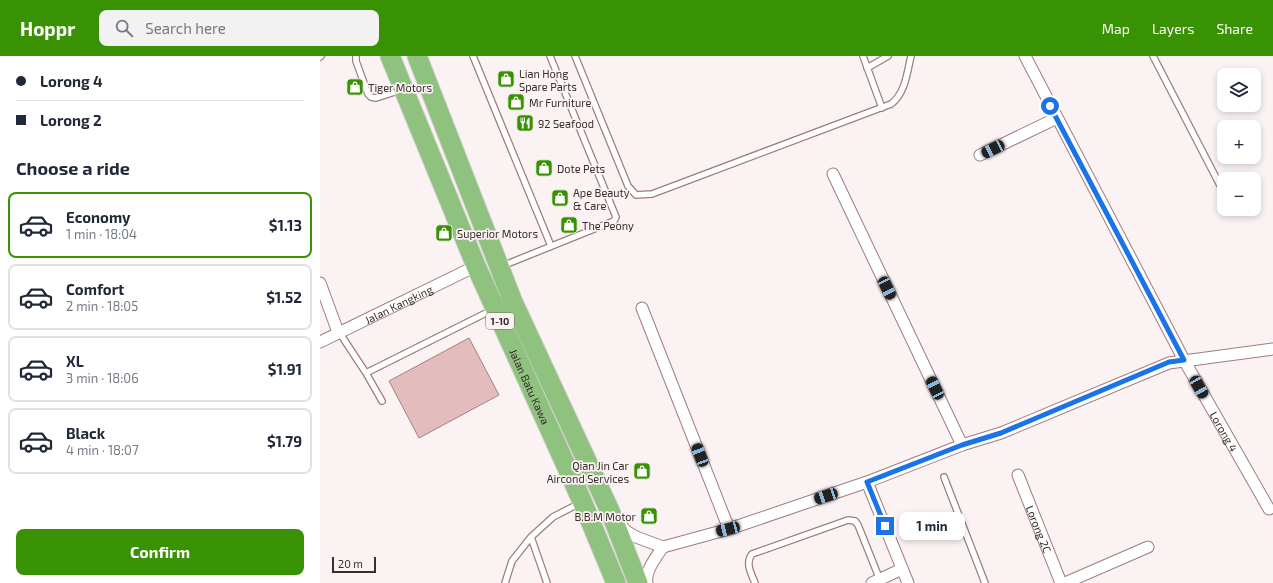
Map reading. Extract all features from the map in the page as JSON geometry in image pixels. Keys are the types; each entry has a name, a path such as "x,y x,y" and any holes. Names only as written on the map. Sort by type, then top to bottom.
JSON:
{"highway":[{"name":"Jalan Batu Kawa","path":"390,56 494,309 582,501 616,583"},
{"name":"Jalan Batu Kawa","path":"416,56 513,302 610,511 638,583"}],"street":[{"name":"Lorong 4","path":"1025,56 1184,360 1269,509"},
{"path":"980,155 1057,118"},
{"path":"833,174 962,445"},
{"name":"Jalan Kangking","path":"320,342 476,266"},
{"path":"320,283 338,332"},
{"path":"642,308 728,529"},
{"path":"610,511 626,531 636,537 663,547 728,529 867,482 962,445 1001,433 1169,362 1273,349"},
{"name":"Lorong 2C","path":"1018,475 1061,583"},
{"path":"867,482 908,583"},
{"path":"647,583 646,578 654,560 663,547"},
{"path":"1065,583 1148,547"},
{"path":"876,582 902,569"}],"lane":[{"path":"356,56 356,61 368,94 372,97 376,98 403,89"},
{"path":"473,56 551,246"},
{"path":"499,267 614,221 616,217 550,56"},
{"path":"575,56 628,186 636,195 652,194 891,104 897,100 902,92 911,56"},
{"path":"863,56 882,108"},
{"path":"868,68 888,56"},
{"path":"1153,56 1217,179"},
{"path":"366,373 494,309"},
{"path":"338,332 366,373 382,400"},
{"path":"944,477 985,583"},
{"path":"505,583 512,561 531,537 553,517 582,501"},
{"path":"755,583 748,565 749,558 752,554 848,520 855,521 858,525 876,582"},
{"path":"531,537 547,583"}],"building":[{"path":"469,338 499,395 419,438 389,381"}],"place":[{"name":"Lian Hong Spare Parts","path":"506,79"},
{"name":"Tiger Motors","path":"355,87"},
{"name":"Mr Furniture","path":"516,102"},
{"name":"92 Seafood","path":"525,123"},
{"name":"Dote Pets","path":"544,168"},
{"name":"Ape Beauty & Care","path":"560,198"},
{"name":"The Peony","path":"569,225"},
{"name":"Superior Motors","path":"444,233"},
{"name":"Qian Jin Car Aircond Services","path":"642,471"},
{"name":"B.B.M Motor","path":"649,516"}],"route":[{"path":"885,526 867,482 962,445 1001,433 1169,362 1184,360 1050,106"}]}
